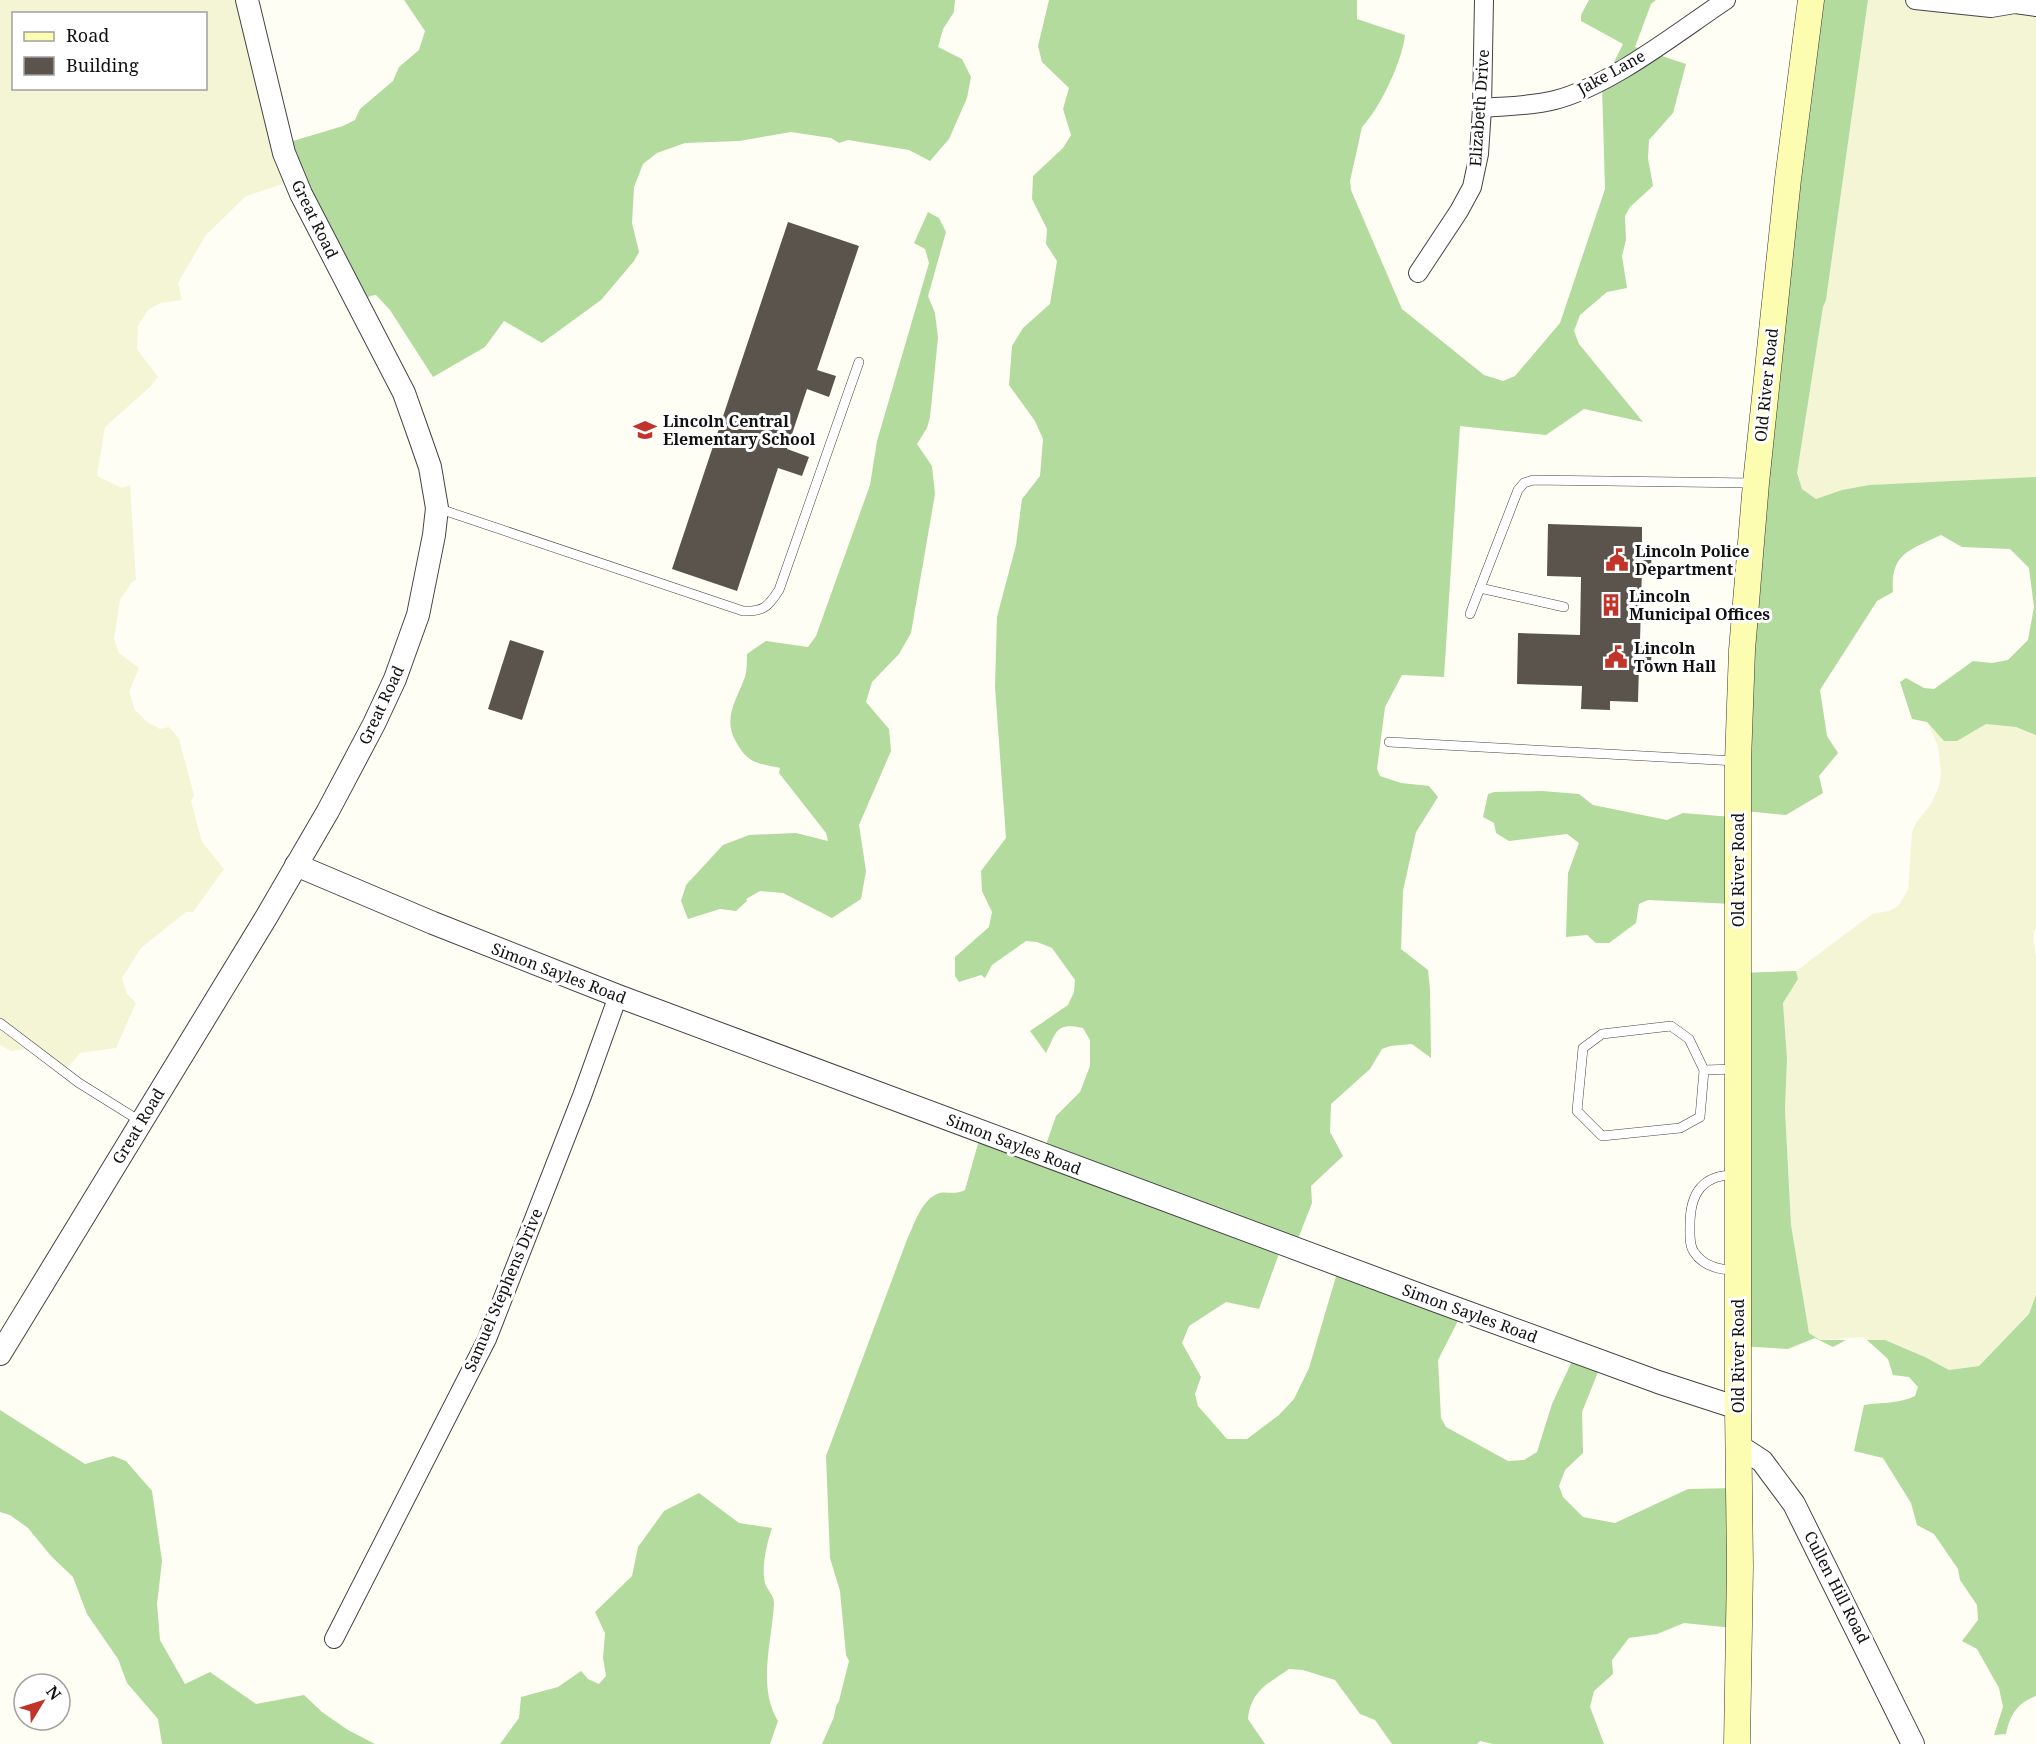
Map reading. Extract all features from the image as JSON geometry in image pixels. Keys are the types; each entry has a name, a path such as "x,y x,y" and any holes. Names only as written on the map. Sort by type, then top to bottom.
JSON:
{"main road":[{"name":"Old River Road","path":"1737,1744 1738,761 1742,650 1756,483 1788,179 1811,0"}],"street":[{"name":"Great Road","path":"0,1354 328,811 395,679 418,615 437,508 430,467 404,393 301,194 284,153 247,0"},
{"name":"Elizabeth Drive","path":"1418,273 1460,211 1472,187 1479,154 1482,108 1484,0"},
{"name":"Jake Lane","path":"1482,108 1524,105 1557,99 1589,87 1621,70 1726,0"},
{"path":"1915,0 1991,8 2010,2 2036,7"},
{"name":"Simon Sayles Road","path":"296,865 433,923 618,996 1439,1302 1658,1382 1738,1408"},
{"name":"Samuel Stephens Drive","path":"334,1639 487,1339 582,1096 618,996"},
{"name":"Cullen Hill Road","path":"1739,1446 1762,1461 1794,1504 1913,1744"}],"lane":[{"path":"437,508 743,611 757,612 771,603 779,590 859,362"},
{"path":"1470,614 1518,490 1524,483 1533,480 1756,483"},
{"path":"1480,588 1564,607"},
{"path":"1389,742 1738,761"},
{"path":"0,1023 79,1083 140,1121"},
{"path":"1671,1026 1689,1039 1704,1070 1700,1117 1680,1128 1602,1136 1577,1111 1583,1048 1602,1034 1671,1026"},
{"path":"1704,1070 1738,1069"},
{"path":"1738,1175 1717,1176 1704,1184 1694,1195 1690,1214 1690,1239 1693,1251 1702,1261 1715,1268 1738,1270"}],"green space":[{"path":"0,0 241,0 286,183 246,196 206,235 178,283 182,300 160,303 148,310 138,326 137,349 158,377 105,427 97,476 122,488 130,485 136,580 132,582 120,600 114,639 119,653 139,668 129,692 135,710 147,722 160,729 169,727 179,739 194,795 191,801 202,842 224,869 193,912 186,912 141,948 122,978 127,994 136,1003 116,1048 80,1053 68,1067 52,1066 26,1049 11,1051 0,1045"},
{"path":"404,0 955,0 954,12 943,29 938,47 962,59 971,77 967,98 949,139 930,161 909,150 848,140 839,143 831,138 791,132 739,141 685,143 657,153 643,164 634,187 632,223 639,252 601,300 542,343 504,321 485,347 433,377 390,310 376,295 370,296 357,306 283,144 343,126 355,120 360,109 393,81 399,67 419,50 425,31"},
{"path":"1049,0 1357,0 1357,19 1405,35 1400,58 1389,84 1362,127 1350,181 1351,190 1402,309 1484,375 1503,381 1515,376 1560,323 1605,189 1602,86 1623,44 1581,21 1581,15 1589,0 1656,0 1651,4 1635,47 1686,64 1673,113 1649,140 1648,158 1653,186 1630,207 1625,216 1626,240 1622,256 1627,288 1607,292 1580,315 1574,331 1579,344 1643,422 1584,409 1546,435 1460,426 1444,677 1402,675 1385,707 1377,769 1380,776 1401,783 1429,786 1438,797 1416,832 1403,891 1401,949 1428,970 1431,1058 1412,1044 1382,1049 1370,1069 1331,1104 1330,1132 1343,1156 1311,1186 1312,1203 1294,1249 1280,1251 1259,1309 1226,1302 1189,1326 1182,1343 1201,1377 1195,1394 1198,1406 1227,1439 1247,1439 1279,1415 1294,1399 1309,1368 1337,1273 1461,1315 1438,1360 1441,1418 1446,1427 1508,1461 1524,1460 1537,1452 1552,1404 1572,1361 1600,1367 1582,1412 1583,1453 1565,1470 1559,1486 1563,1497 1583,1517 1615,1523 1688,1489 1734,1488 1733,1628 1684,1623 1657,1634 1629,1638 1612,1660 1613,1674 1594,1691 1590,1707 1604,1744 1493,1744 1480,1741 1477,1744 1392,1744 1375,1720 1360,1714 1335,1680 1303,1670 1289,1669 1257,1694 1250,1709 1248,1719 1265,1744 822,1744 834,1717 849,1661 846,1655 840,1591 830,1558 826,1456 908,1237 919,1213 931,1197 940,1193 957,1193 965,1190 979,1140 1041,1159 1056,1116 1080,1092 1090,1066 1090,1040 1083,1028 1062,1027 1055,1034 1046,1053 1030,1031 1068,1005 1074,992 1075,980 1052,948 1037,942 1026,941 992,965 985,978 981,975 959,982 955,976 955,957 989,927 992,912 982,891 981,871 1006,838 995,687 997,617 1016,545 1022,499 1040,476 1043,439 1035,421 1009,385 1012,346 1023,328 1050,304 1057,261 1046,244 1047,229 1032,199 1033,176 1063,148 1071,135 1063,109 1069,88 1042,62 1038,46"},
{"path":"1807,0 1868,0 1826,300 1823,307 1797,473 1802,489 1816,499 1842,490 1869,485 2036,477 2036,735 2016,727 1986,724 1957,741 1944,741 1927,722 1912,719 1900,682 1906,678 1924,688 1934,689 1973,661 1992,663 2008,660 2028,640 2034,607 2029,568 2010,549 1962,547 1941,535 1904,554 1895,569 1893,592 1877,601 1820,690 1827,736 1838,753 1819,776 1823,793 1786,815 1735,810"},
{"path":"1868,0 2036,0 2036,477 1869,485 1842,490 1816,499 1802,489 1797,472 1826,300"},
{"path":"928,212 939,218 946,232 928,296 935,313 938,338 930,417 927,428 917,444 932,466 935,494 911,633 899,654 872,682 866,702 889,729 891,751 859,825 866,871 861,899 832,918 783,893 760,891 746,899 747,901 736,911 720,909 688,919 681,901 686,885 723,845 749,835 796,833 828,841 826,833 779,773 780,768 753,761 739,748 730,724 732,708 745,677 747,654 766,641 808,647 816,636 870,485 877,441 929,263 925,249 914,243"},
{"path":"1928,724 1944,741 1957,741 1986,724 2016,727 2036,735 2036,927 2033,937 2036,956 2036,1295 2029,1314 1979,1366 1949,1370 1885,1340 1867,1340 1864,1337 1820,1340 1809,1333 1791,1225 1785,1110 1787,1058 1783,1003 1798,979 1796,971 1872,914 1889,911 1898,906 1908,890 1912,832 1931,804 1939,786 1941,773 1938,746"},
{"path":"1542,791 1579,794 1593,805 1667,820 1683,813 1732,817 1733,904 1648,900 1639,904 1636,923 1609,943 1596,943 1587,935 1566,937 1568,873 1579,843 1567,834 1509,841 1496,833 1494,823 1483,817 1488,794"},
{"path":"1796,971 1798,979 1783,1003 1787,1058 1785,1110 1791,1225 1809,1333 1820,1340 1846,1340 1833,1347 1815,1338 1788,1349 1740,1346 1738,973"},
{"path":"2036,1295 2036,1696 2024,1702 2015,1711 2006,1734 1994,1735 2003,1707 1999,1688 1977,1649 1962,1641 1978,1620 1977,1605 1960,1580 1958,1569 1934,1534 1917,1525 1911,1503 1883,1458 1854,1451 1864,1405 1909,1399 1915,1396 1918,1387 1909,1377 1893,1375 1888,1359 1867,1340 1885,1340 1949,1370 1979,1366 2029,1314"},
{"path":"0,1410 85,1464 113,1456 126,1461 152,1491 162,1561 157,1604 160,1640 185,1684 210,1672 256,1704 304,1695 322,1712 348,1730 375,1744 162,1744 158,1719 127,1683 118,1659 87,1614 73,1577 51,1556 28,1528 10,1515 0,1512"},
{"path":"699,1493 739,1523 772,1528 764,1563 765,1583 774,1603 767,1679 768,1693 778,1721 770,1744 500,1744 519,1718 521,1697 558,1687 581,1671 588,1679 599,1684 606,1676 603,1658 605,1633 595,1612 632,1576 638,1547 664,1511"}],"building":[{"path":"788,222 859,246 817,370 836,376 829,397 807,389 787,449 809,457 802,476 778,468 737,591 672,569"},
{"name":"Lincoln Municipal Offices","path":"1548,524 1642,527 1642,549 1652,550 1651,567 1642,567 1640,641 1652,642 1651,665 1639,664 1638,702 1610,701 1610,710 1581,709 1582,686 1517,684 1518,633 1580,635 1581,577 1547,576"},
{"path":"510,640 544,651 522,720 488,709"}],"place":[{"name":"Lincoln Central Elementary School","path":"645,430"},
{"name":"Lincoln Police Department","path":"1617,560"},
{"name":"Lincoln Municipal Offices","path":"1611,605"},
{"name":"Lincoln Town Hall","path":"1616,657"}]}
